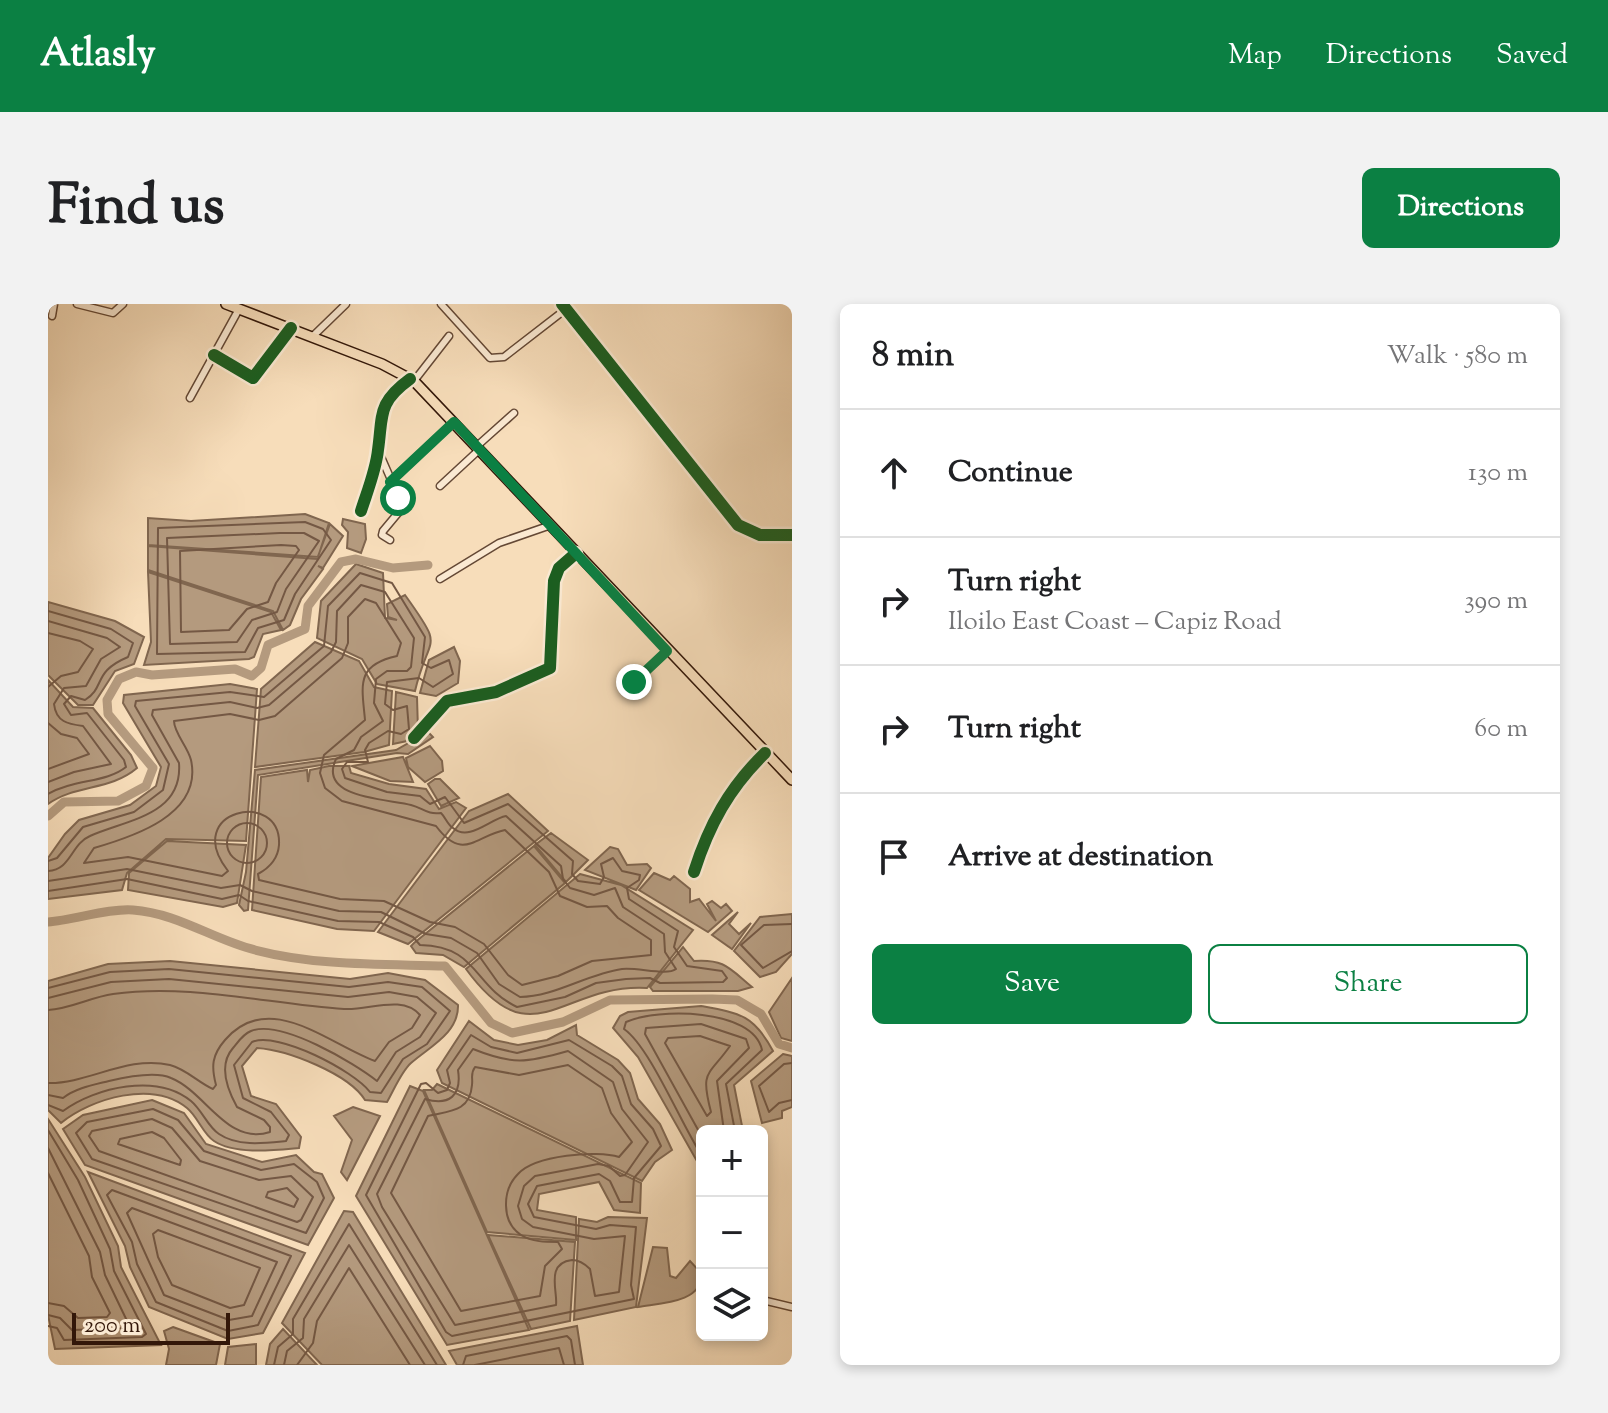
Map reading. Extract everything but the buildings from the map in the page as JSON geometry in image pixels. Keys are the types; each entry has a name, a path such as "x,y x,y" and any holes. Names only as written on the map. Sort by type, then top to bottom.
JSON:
{"main road":[{"path":"226,304 412,380 792,780"}],"street":[{"path":"52,316 54,304"},
{"path":"77,304 113,313 123,304"},
{"path":"312,337 346,304"},
{"path":"441,304 490,358 504,357 564,306 738,525 760,535 792,535"},
{"path":"190,398 239,309"},
{"path":"214,355 253,378 291,328"},
{"path":"361,511 378,450 378,421 384,406 412,380 449,336"},
{"path":"440,486 514,413"},
{"path":"390,482 454,422"},
{"path":"378,450 403,507 383,531 382,535 390,540"},
{"path":"440,579 499,543 551,525"},
{"path":"414,738 447,701 496,692 550,668 554,581 559,568 575,554"},
{"path":"640,689 634,682 667,651"},
{"path":"694,872 722,805 738,780 765,753"},
{"path":"768,1301 792,1307"}],"water":[{"path":"305,514 329,523 318,557 148,545 148,518 191,521"},
{"path":"343,519 365,524 366,539 361,553 347,548 348,532 342,525"},
{"path":"330,524 343,536 323,568 318,566 323,569 301,599 290,625 283,630 273,611 148,570 148,546 317,559"},
{"path":"356,564 383,573 385,618 397,620 388,617 387,604 405,595 426,626 431,642 415,691 377,684 362,659 317,638 321,601"},
{"path":"148,572 271,612 281,630 263,634 254,657 249,659 144,665 151,642"},
{"path":"48,602 115,621 144,637 134,664 115,671 93,705 78,705 48,675"},
{"path":"315,642 359,661 374,687 392,691 389,745 364,752 255,767 261,689"},
{"path":"454,647 460,661 458,683 436,696 420,693 429,660"},
{"path":"48,680 73,707 93,708 131,755 137,768 116,781 70,793 48,804"},
{"path":"230,684 257,689 246,841 166,839 127,873 122,890 48,899 48,858 65,834 79,820 130,805 156,786 161,767 123,703 124,695"},
{"path":"396,692 417,697 418,731 407,741 393,744"},
{"path":"428,732 433,737 408,754 397,753 258,775 248,910 244,911 239,905 246,872 255,770 396,750"},
{"path":"430,746 442,761 443,771 425,782 408,767 406,758"},
{"path":"403,757 413,782 390,781 352,766"},
{"path":"349,766 351,773 389,784 426,789 439,809 456,802 466,808 374,931 337,929 252,910 261,777 307,770 308,782 310,770"},
{"path":"440,779 459,798 441,806 428,784"},
{"path":"508,794 548,831 408,944 378,932 469,811"},
{"path":"551,833 588,860 566,882 535,845"},
{"path":"167,841 246,845 237,903 223,907 128,890 129,873"},
{"path":"534,846 565,883 464,967 443,955 416,953 411,946 414,943"},
{"path":"610,847 618,849 627,865 647,864 651,868 636,890 585,870"},
{"path":"654,873 670,880 674,876 690,889 690,902 699,899 716,921 707,904 712,901 721,908 726,904 732,911 708,932 639,890"},
{"path":"580,874 621,885 693,930 647,988 617,990 549,1011 530,1014 510,1010 489,996 466,969"},
{"path":"738,912 729,924 739,934 751,923 732,949 712,935"},
{"path":"792,914 792,954 776,972 760,977 734,951 760,917"},
{"path":"683,947 694,961 720,963 752,987 738,991 653,991 650,987"},
{"path":"170,961 350,979 388,973 425,980 458,1005 457,1015 454,1024 442,1038 407,1067 387,1102 365,1100 346,1081 301,1058 257,1048 242,1066 251,1096 276,1104 301,1137 299,1148 256,1150 223,1145 210,1138 187,1108 157,1095 140,1094 106,1100 61,1123 48,1110 48,981 108,964"},
{"path":"792,978 792,1041 781,1038 769,1012"},
{"path":"701,1006 726,1011 752,1023 773,1051 734,1085 742,1125 696,1125 696,1159 638,1057 613,1028 620,1016 628,1012"},
{"path":"469,1021 494,1040 518,1045 547,1040 576,1025 577,1035 618,1060 630,1073 638,1099 660,1124 672,1150 655,1162 642,1181 442,1083 437,1070"},
{"path":"783,1054 792,1056 792,1107 782,1111 782,1118 762,1123 751,1081"},
{"path":"437,1084 641,1183 640,1213 614,1210 599,1182 539,1194 537,1210 576,1217 576,1240 487,1232 424,1090 432,1090"},
{"path":"410,1086 423,1091 529,1330 447,1345 356,1196"},
{"path":"152,1100 184,1113 206,1144 262,1162 296,1155 314,1172 322,1174 334,1198 308,1245 85,1165 63,1129 83,1115"},
{"path":"353,1107 380,1116 347,1180 341,1172 352,1140 334,1116"},
{"path":"48,1119 85,1177 118,1246 121,1267 161,1345 55,1349 48,1315"},
{"path":"88,1172 305,1253 263,1333 228,1339 149,1307 130,1267 125,1246"},
{"path":"344,1211 353,1212 446,1365 322,1365 282,1323"},
{"path":"608,1217 647,1218 636,1307 574,1320 579,1219 597,1222"},
{"path":"488,1235 575,1242 570,1321 531,1329"},
{"path":"653,1247 667,1248 670,1276 676,1278 690,1261 696,1268 696,1290 688,1296 638,1307"},
{"path":"577,1326 583,1365 457,1365 449,1351"},
{"path":"173,1327 220,1344 216,1365 166,1365 169,1349 164,1331"},
{"path":"283,1329 317,1365 266,1365 270,1344"},
{"path":"256,1344 256,1365 225,1365 228,1347"}],"waterway":[{"path":"48,816 64,802 118,801 146,786 153,768 108,714 107,700 119,679 136,672 152,675 235,669 252,676 261,668 268,645 305,629 308,606 341,562 356,559 393,568 428,565"},
{"path":"48,922 133,910 165,916 240,946 278,955 349,963 445,966 491,1023 512,1033 563,1022 610,1000 737,1000 761,1014 779,1044 792,1048"}],"cycle path":[{"path":"562,304 738,525 760,535 792,535"},
{"path":"214,355 253,378 291,328"},
{"path":"361,511 375,465 384,410 392,395 410,379"},
{"path":"414,738 447,701 496,692 550,668 554,581 559,568 575,554"},
{"path":"694,872 706,838 722,808 765,753"}],"route":[{"path":"398,498 390,482 454,422 667,651 634,682"}]}
